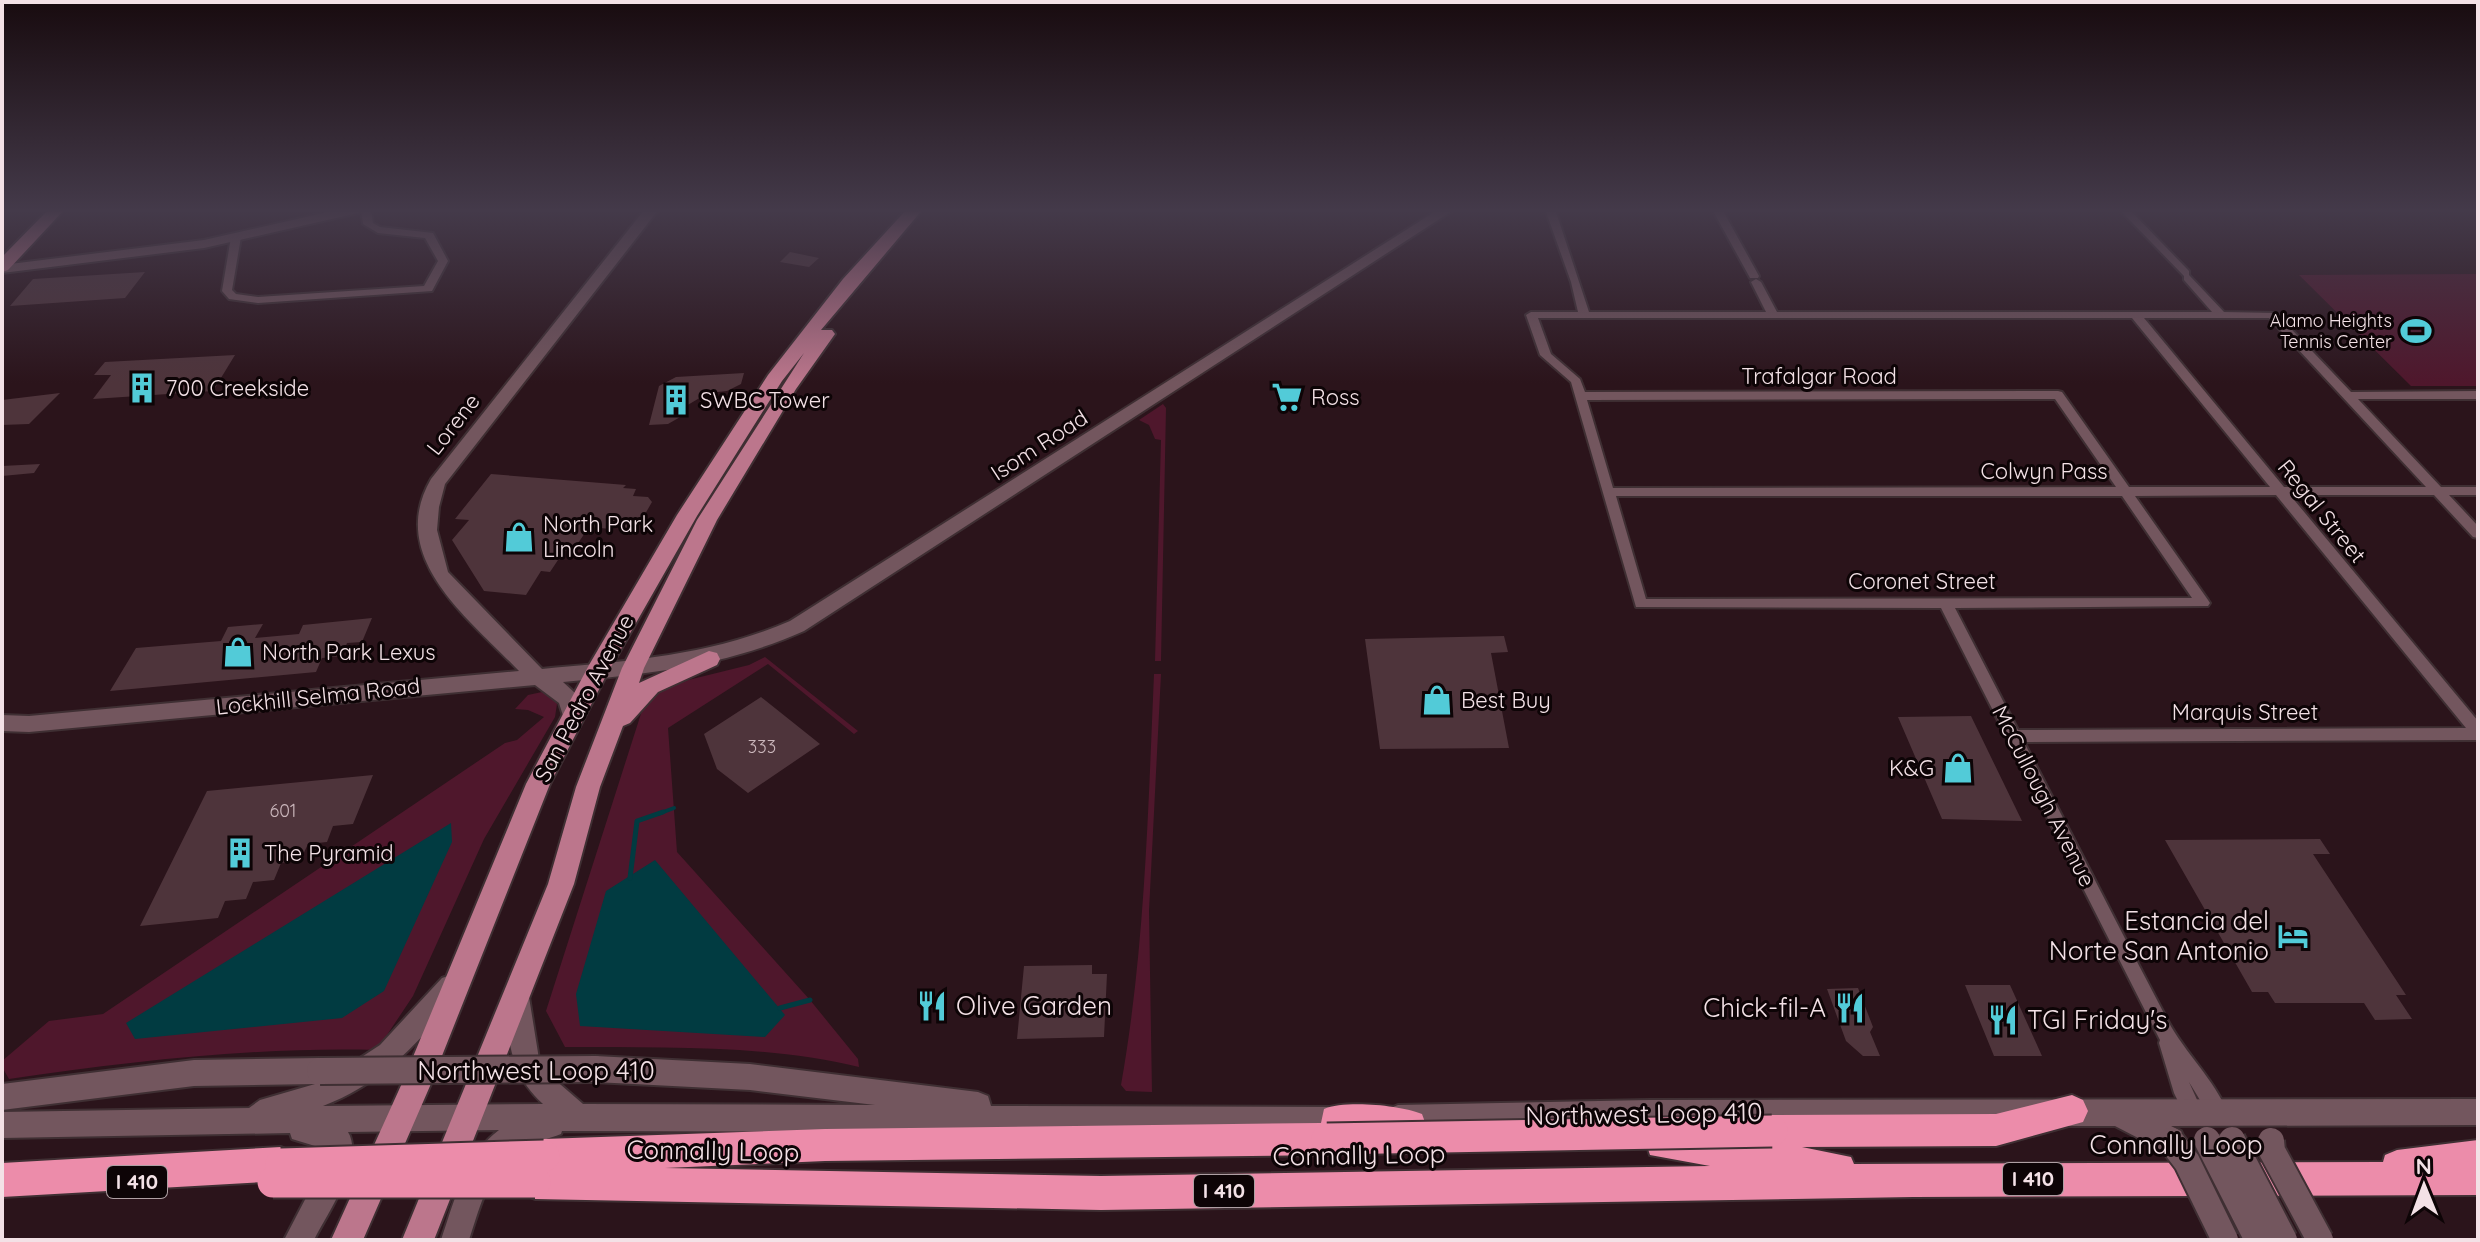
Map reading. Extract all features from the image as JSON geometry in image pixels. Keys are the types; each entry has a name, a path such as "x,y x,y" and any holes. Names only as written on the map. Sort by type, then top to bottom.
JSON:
{"highway":[{"path":"540,1169 825,1145 1082,1144 1331,1130 1996,1130 2072,1111"},
{"path":"1331,1130 1658,1143 1913,1180"},
{"path":"2336,1179 2421,1162 2478,1157"},
{"name":"Connally Loop","path":"2,1182 540,1169 1101,1193 1913,1180 2478,1178"}],"main road":[{"name":"Lorene","path":"573,716 569,700 562,692 536,675 440,575 432,559 427,529 430,500 437,483 607,267"},
{"name":"San Pedro Avenue","path":"347,1240 401,1118 538,784 573,716 687,515 765,408 841,292 863,267"},
{"name":"San Pedro Avenue","path":"778,388 882,267"},
{"name":"Isom Road","path":"633,668 709,659 764,641 797,626 1359,267"},
{"name":"San Pedro Avenue","path":"418,1240 470,1117 561,884 588,787 633,668 765,408"},
{"path":"610,729 650,686 709,659"},
{"name":"Lockhill Selma Road","path":"2,723 29,724 633,668"},
{"path":"229,1121 309,1099 341,1086 377,1064 457,980"},
{"path":"516,997 526,1063 537,1081 578,1118"},
{"name":"Northwest Loop 410","path":"2,1097 194,1073 595,1069 750,1077 1069,1117"},
{"path":"2111,1112 2143,1123 2171,1141 2187,1162 2225,1240"},
{"name":"Northwest Loop 410","path":"2,1125 470,1117 1069,1117 1331,1130 1649,1113 2478,1112"},
{"name":"McCullough Avenue","path":"2206,1113 2284,1240"},
{"path":"2298,1113 2275,1128 2272,1151 2320,1240"},
{"path":"455,1240 479,1176 504,1142 519,1134 578,1118"},
{"path":"229,1121 326,1132 340,1143 336,1168 298,1240"},
{"name":"McCullough Avenue","path":"2220,1140 2258,1240"}],"street":[{"path":"231,267 227,291 233,297 245,300 428,289 440,267"},
{"path":"1570,267 1585,315"},
{"path":"1748,267 1773,315"},
{"path":"2178,267 2221,315"},
{"path":"1609,492 1576,381 1546,355 1531,315 2272,315 2478,534"},
{"name":"Regal Street","path":"2135,315 2478,733"},
{"name":"Trafalgar Road","path":"1581,396 2058,395 2125,491"},
{"path":"2347,396 2478,395"},
{"name":"Coronet Street","path":"1609,492 1641,604 2203,603 2125,491"},
{"name":"Colwyn Pass","path":"1609,492 2478,491"},
{"name":"McCullough Avenue","path":"1945,603 2164,1031 2183,1093 2206,1113"},
{"name":"Marquis Street","path":"2013,736 2478,733"}],"shaded area":[{"name":"Alamo Heights Tennis Center","path":"2478,274 2478,386 2411,386 2299,275"},
{"path":"1163,404 1166,408 1161,661 1155,661 1161,440 1155,439 1149,425 1139,420"},
{"path":"765,657 858,731 854,734 768,664 668,728 677,852 810,1000 858,1059 859,1067 750,1051 565,1047 546,1011 646,698 668,685 749,665"},
{"path":"1154,674 1161,674 1149,911 1152,1092 1126,1091 1121,1085 1140,932"},
{"path":"542,692 553,696 557,704 555,717 484,839 413,996 377,1050 284,1051 192,1057 9,1079 2,1061 49,1021 103,1014 505,743 517,740 544,717 528,710 515,709 528,695"}],"water":[{"path":"451,823 452,842 384,991 342,1018 135,1039 126,1023"},
{"path":"655,860 785,1015 765,1037 580,1026 576,994 606,891"}],"building":[{"path":"145,272 125,298 10,306 33,279"},
{"path":"235,355 213,391 93,399 111,375 94,375 105,362"},
{"name":"SWBC Tower","path":"744,373 741,384 727,391 708,393 686,406 682,416 668,424 649,425 659,386 676,377"},
{"path":"60,393 29,424 2,425 2,400"},
{"path":"40,464 34,473 2,476 2,466"},
{"name":"North Park Lincoln","path":"491,474 626,485 623,488 636,489 633,496 648,497 652,502 637,528 625,533 618,519 611,529 589,527 572,552 564,551 550,572 541,571 526,595 484,591 452,540 469,520 455,519"},
{"name":"North Park Lexus","path":"372,618 362,642 347,643 342,656 322,658 316,672 110,691 136,648 221,641 228,627 263,624 255,638 299,634 303,625"},
{"name":"Best Buy","path":"1504,636 1508,652 1491,653 1509,748 1380,749 1365,639"},
{"path":"761,697 820,744 748,793 717,769 704,734"},
{"name":"K&G","path":"1971,716 2022,821 1942,819 1898,717"},
{"name":"The Pyramid","path":"373,775 353,824 333,826 327,842 308,844 300,861 281,863 274,880 253,882 246,899 225,901 218,918 140,926 207,791"},
{"name":"Estancia del Norte San Antonio","path":"2320,839 2330,854 2313,854 2406,995 2396,995 2412,1019 2375,1020 2364,1003 2275,1003 2268,992 2252,992 2165,840"},
{"path":"1092,965 1092,974 1107,974 1104,1037 1017,1039 1024,966"},
{"name":"TGI Friday's","path":"1965,985 2010,985 2042,1056 1994,1056"},
{"name":"Chick-fil-A","path":"1858,988 1880,1056 1863,1056 1846,1041 1827,989"}],"waterway":[{"path":"658,814 674,808"},
{"path":"630,878 637,821 663,812"},
{"path":"780,1008 810,1000"}],"place":[{"name":"Alamo Heights Tennis Center","path":"2416,331"},
{"name":"700 Creekside","path":"142,388"},
{"name":"Ross","path":"1287,397"},
{"name":"SWBC Tower","path":"676,400"},
{"name":"North Park Lincoln","path":"519,537"},
{"name":"North Park Lexus","path":"238,652"},
{"name":"Best Buy","path":"1437,700"},
{"name":"K&G","path":"1958,768"},
{"name":"The Pyramid","path":"240,853"},
{"name":"Estancia del Norte San Antonio","path":"2293,936"},
{"name":"Olive Garden","path":"932,1006"},
{"name":"Chick-fil-A","path":"1850,1008"},
{"name":"TGI Friday's","path":"2003,1020"}]}
